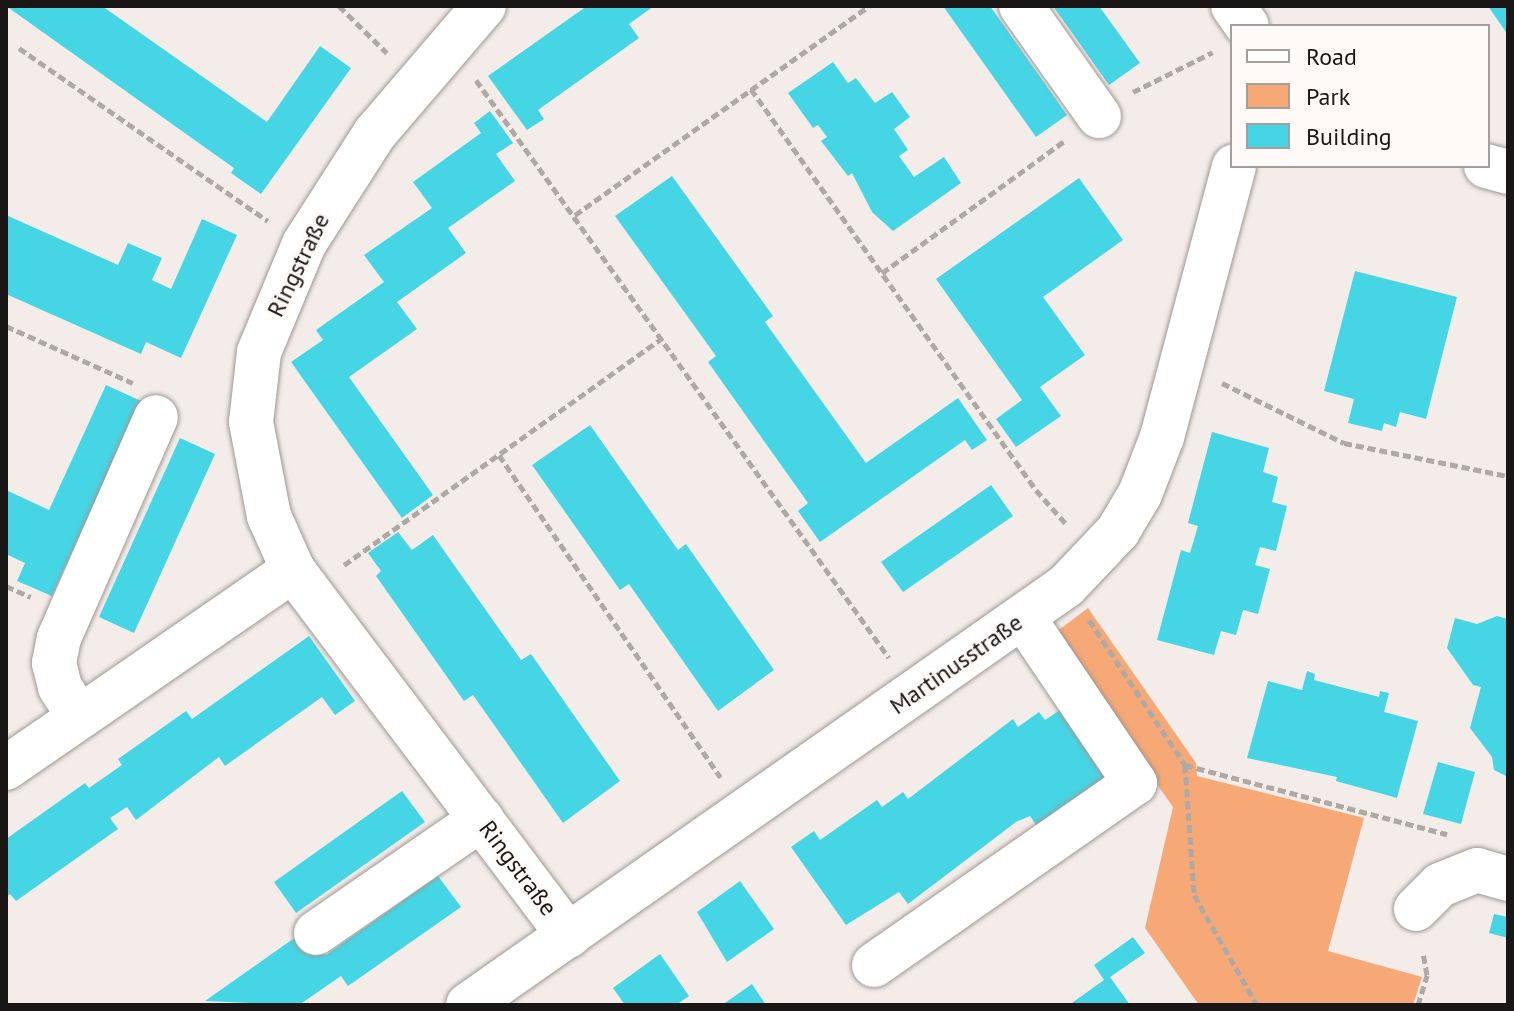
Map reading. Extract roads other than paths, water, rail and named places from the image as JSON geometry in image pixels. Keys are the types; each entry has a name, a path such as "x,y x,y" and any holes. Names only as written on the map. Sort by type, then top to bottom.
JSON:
{"street":[{"name":"Ringstraße","path":"484,6 416,81 339,185 304,244 279,295 252,391 258,470 269,516 301,580 569,936"},
{"path":"1021,6 1099,116"},
{"name":"Martinusstraße","path":"468,1005 1023,617 1066,586 1095,556 1140,494 1182,363 1233,168"},
{"path":"78,715 60,687 54,663 59,638 152,403"},
{"path":"6,768 78,715 301,580"},
{"path":"874,965 1135,783 1023,617"},
{"path":"316,933 481,819"},
{"path":"1416,909 1440,885 1493,874"}]}
